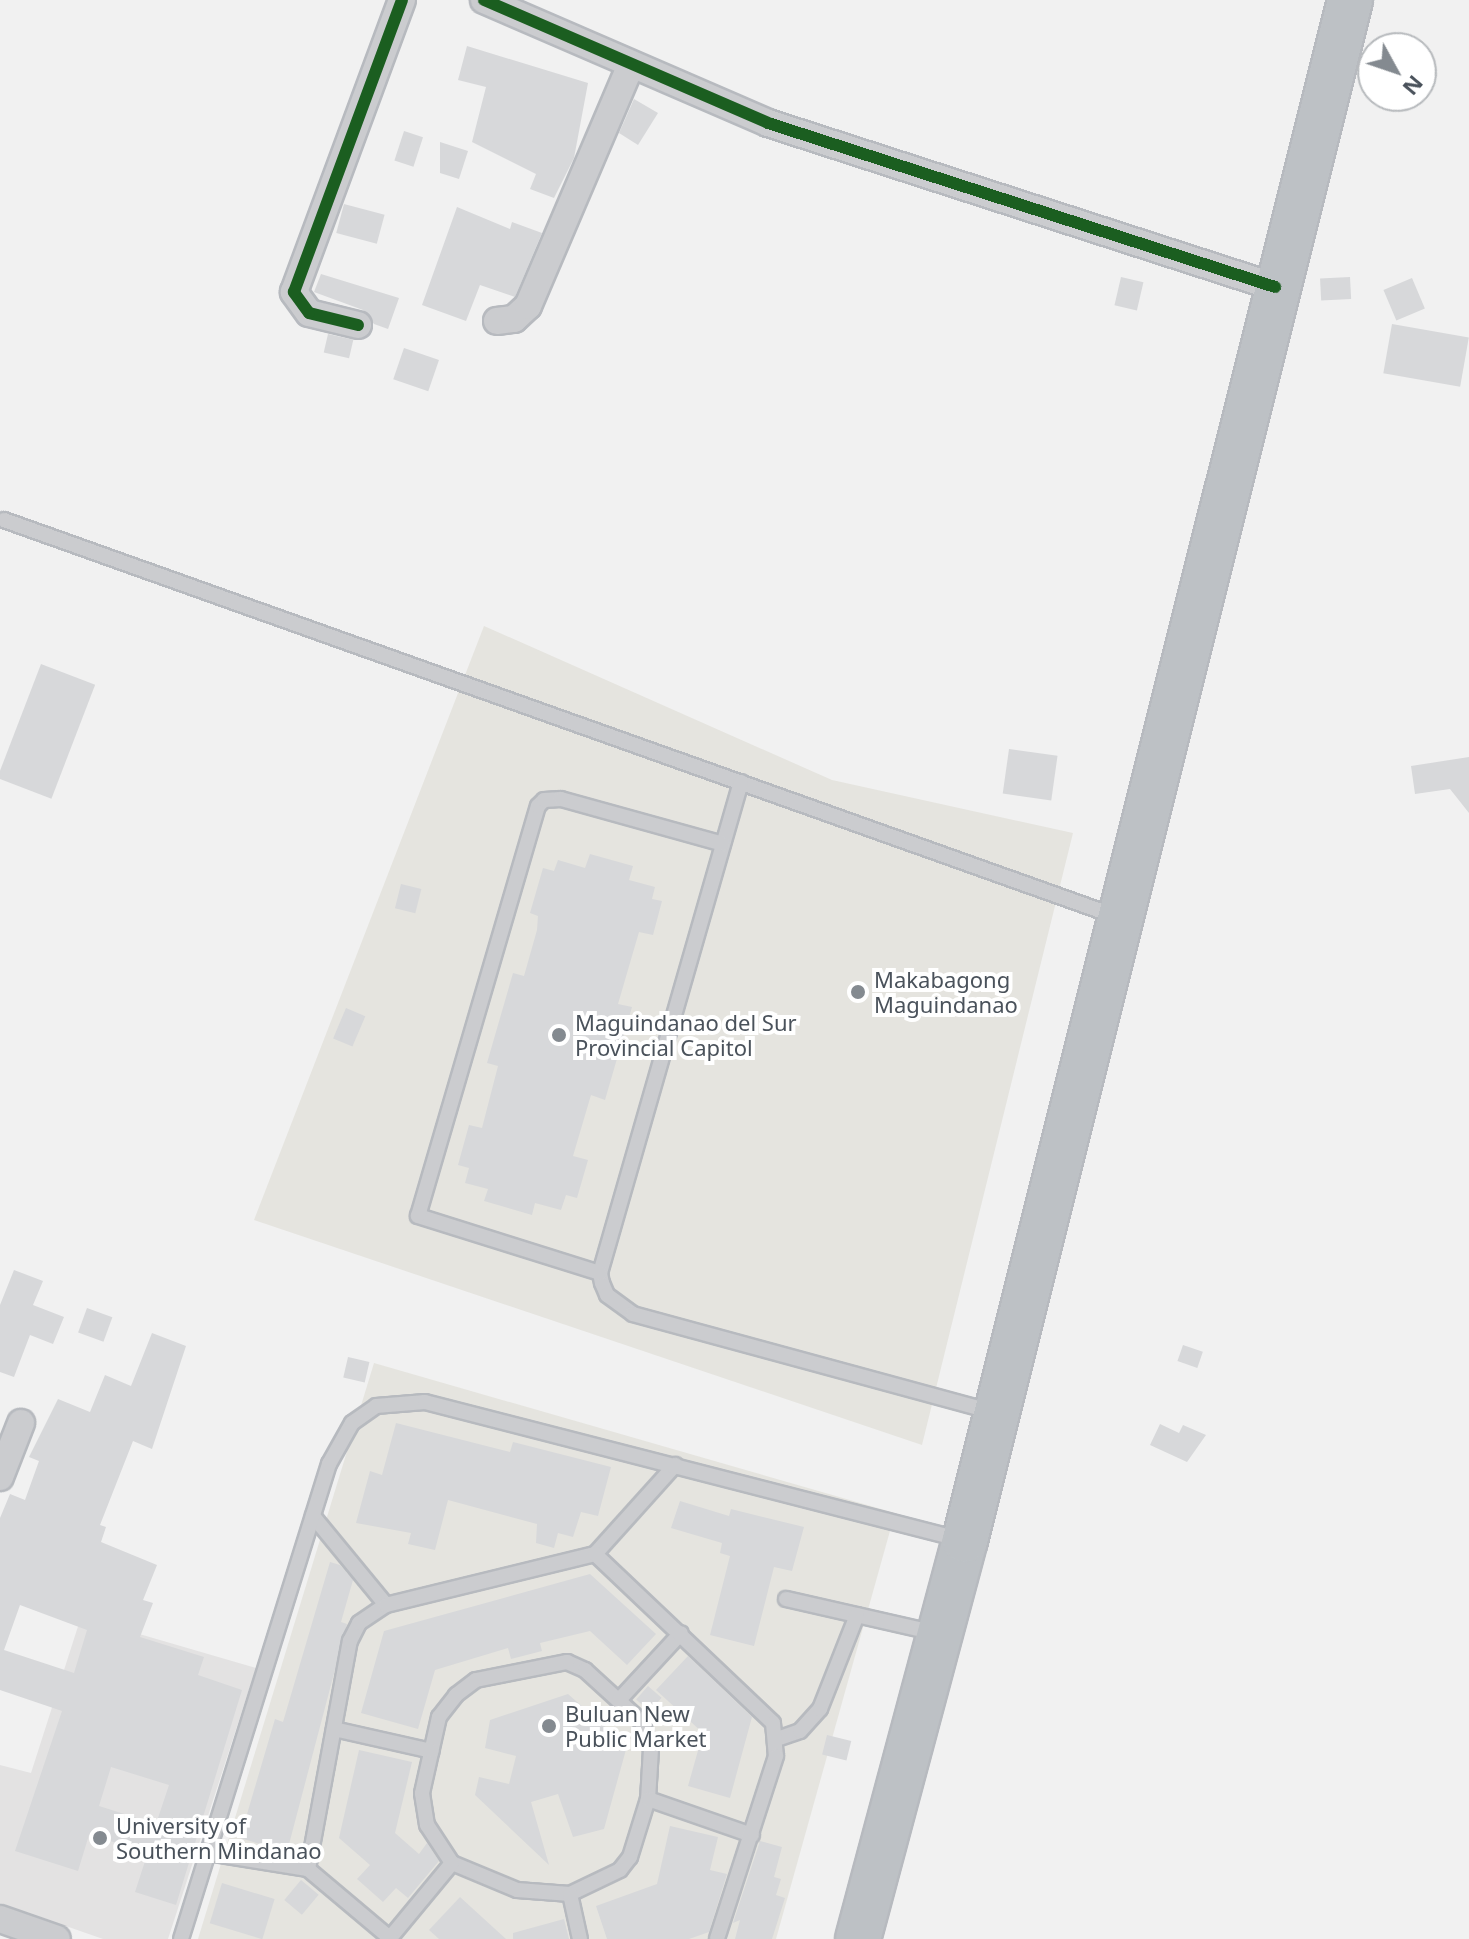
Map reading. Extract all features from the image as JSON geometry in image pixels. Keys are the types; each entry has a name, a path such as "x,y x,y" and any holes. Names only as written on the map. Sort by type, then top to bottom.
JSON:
{"highway":[{"path":"858,1939 965,1540 1275,287 1350,0"}],"street":[{"path":"358,325 309,313 294,292 402,0"},
{"path":"484,0 783,129 1275,287"},
{"path":"497,321 514,319 528,306 631,64"},
{"path":"0,1477 21,1423"},
{"path":"0,1919 57,1939"}],"lane":[{"path":"4,520 1119,917"},
{"path":"741,782 600,1273 607,1295 633,1314 996,1413"},
{"path":"600,1273 418,1216 538,806 544,800 561,799 723,844"},
{"path":"181,1939 329,1464 352,1423 376,1406 394,1402 425,1402 965,1540"},
{"path":"308,1869 350,1641 359,1623 386,1605 595,1554 675,1465"},
{"path":"313,1516 386,1605"},
{"path":"595,1554 763,1708 777,1739 752,1835 717,1939"},
{"path":"786,1599 940,1634"},
{"path":"777,1739 800,1731 820,1709 857,1615"},
{"path":"619,1700 681,1633"},
{"path":"567,1662 619,1700 642,1722 651,1749 648,1799 630,1857 620,1870 570,1894 517,1890 452,1863 423,1813 432,1751 439,1717 476,1680 567,1662"},
{"path":"334,1729 432,1751"},
{"path":"648,1799 752,1835"},
{"path":"208,1853 308,1869 390,1938 452,1863"},
{"path":"570,1894 580,1939"}],"shaded area":[{"path":"484,626 832,780 1073,833 922,1445 254,1220"},
{"name":"Buluan New Public Market","path":"374,1363 895,1513 776,1939 198,1939"},
{"name":"University of Southern Mindanao","path":"81,1617 256,1668 168,1939 103,1939 0,1903 0,1765 31,1773"}],"building":[{"path":"467,46 588,83 574,158 554,198 530,189 536,174 472,142 486,87 458,80"},
{"path":"634,99 658,113 638,145 619,133"},
{"path":"404,131 423,137 413,167 394,160"},
{"path":"440,142 468,151 459,179 440,173"},
{"path":"344,204 385,215 377,244 336,233"},
{"path":"457,207 510,229 512,222 542,233 515,297 480,285 466,321 422,305"},
{"path":"321,274 399,298 388,329 374,324 363,310 314,292"},
{"path":"1121,277 1143,282 1137,310 1114,305"},
{"path":"1350,277 1351,299 1321,301 1320,279"},
{"path":"1412,278 1425,308 1396,320 1383,290"},
{"path":"1392,324 1469,338 1460,387 1383,373"},
{"path":"328,334 353,340 349,358 324,353"},
{"path":"404,348 439,360 428,391 393,379"},
{"path":"41,664 95,685 51,799 0,779 0,771"},
{"path":"1009,749 1058,756 1051,800 1003,794"},
{"path":"1469,757 1469,813 1450,789 1415,794 1411,766"},
{"name":"Maguindanao del Sur Provincial Capitol","path":"590,854 633,866 629,880 655,887 652,899 662,901 653,935 639,932 618,1004 632,1007 605,1100 591,1095 573,1156 588,1160 577,1198 566,1195 561,1210 535,1203 532,1215 484,1201 488,1189 465,1183 469,1168 458,1165 469,1125 482,1128 498,1066 487,1063 513,973 524,976 537,930 538,916 530,913 543,868 554,871 558,860 585,868"},
{"path":"401,884 421,889 415,913 395,908"},
{"path":"346,1008 365,1016 352,1047 333,1038"},
{"path":"14,1270 43,1281 33,1305 64,1317 53,1344 30,1335 14,1377 0,1372 0,1305"},
{"path":"87,1308 112,1317 103,1342 78,1332"},
{"path":"152,1333 186,1346 152,1449 133,1441 100,1525 106,1527 101,1542 157,1565 143,1600 153,1603 140,1637 204,1657 198,1675 242,1690 176,1905 135,1892 148,1852 89,1835 78,1871 15,1851 62,1711 0,1690 0,1518 10,1494 25,1500 39,1461 29,1457 58,1399 90,1412 105,1375 131,1386","holes":["20,1605 87,1630 74,1673 4,1650","111,1767 169,1785 156,1824 99,1806"]},
{"path":"1183,1345 1203,1352 1197,1368 1177,1361"},
{"path":"348,1357 369,1362 365,1382 343,1377"},
{"path":"396,1423 510,1452 513,1442 611,1467 598,1516 581,1512 573,1537 558,1533 554,1548 536,1543 537,1524 448,1500 435,1550 408,1544 411,1533 356,1523 370,1471 382,1475"},
{"path":"1160,1424 1179,1433 1183,1425 1206,1435 1187,1462 1150,1445"},
{"path":"680,1501 729,1516 731,1509 804,1527 792,1571 774,1567 754,1646 710,1635 730,1556 720,1553 722,1543 671,1528"},
{"path":"330,1562 340,1565 353,1580 341,1622 347,1624 287,1852 240,1838 275,1719 283,1722"},
{"path":"590,1574 656,1634 627,1665 590,1631 540,1643 542,1651 511,1659 508,1648 435,1670 418,1729 361,1713 384,1631"},
{"path":"688,1656 752,1717 730,1798 688,1786 703,1733 656,1690"},
{"path":"648,1686 662,1698 650,1711 636,1700"},
{"path":"568,1694 627,1746 604,1829 573,1837 558,1794 531,1802 549,1865 475,1795 479,1777 509,1784 516,1756 485,1748 490,1720"},
{"path":"827,1735 851,1741 846,1760 822,1754"},
{"path":"359,1750 412,1762 395,1833 419,1854 427,1843 439,1861 408,1898 396,1888 383,1902 357,1879 370,1865 339,1838"},
{"path":"670,1826 718,1837 710,1870 727,1874 709,1932 689,1939 607,1939 596,1906 657,1884"},
{"path":"760,1841 782,1847 774,1877 781,1879 776,1895 785,1898 772,1939 735,1939 740,1920 733,1923"},
{"path":"301,1880 319,1895 302,1915 284,1900"},
{"path":"222,1883 275,1899 262,1939 210,1923"},
{"path":"460,1897 506,1939 439,1939 429,1930"},
{"path":"564,1919 569,1939 513,1939 513,1933"}],"cycle path":[{"path":"358,325 309,313 294,292 402,0"},
{"path":"484,0 768,123 1275,287"}],"place":[{"name":"Makabagong Maguindanao","path":"858,992"},
{"name":"Maguindanao del Sur Provincial Capitol","path":"559,1035"},
{"name":"Buluan New Public Market","path":"549,1726"},
{"name":"University of Southern Mindanao","path":"100,1838"}]}
